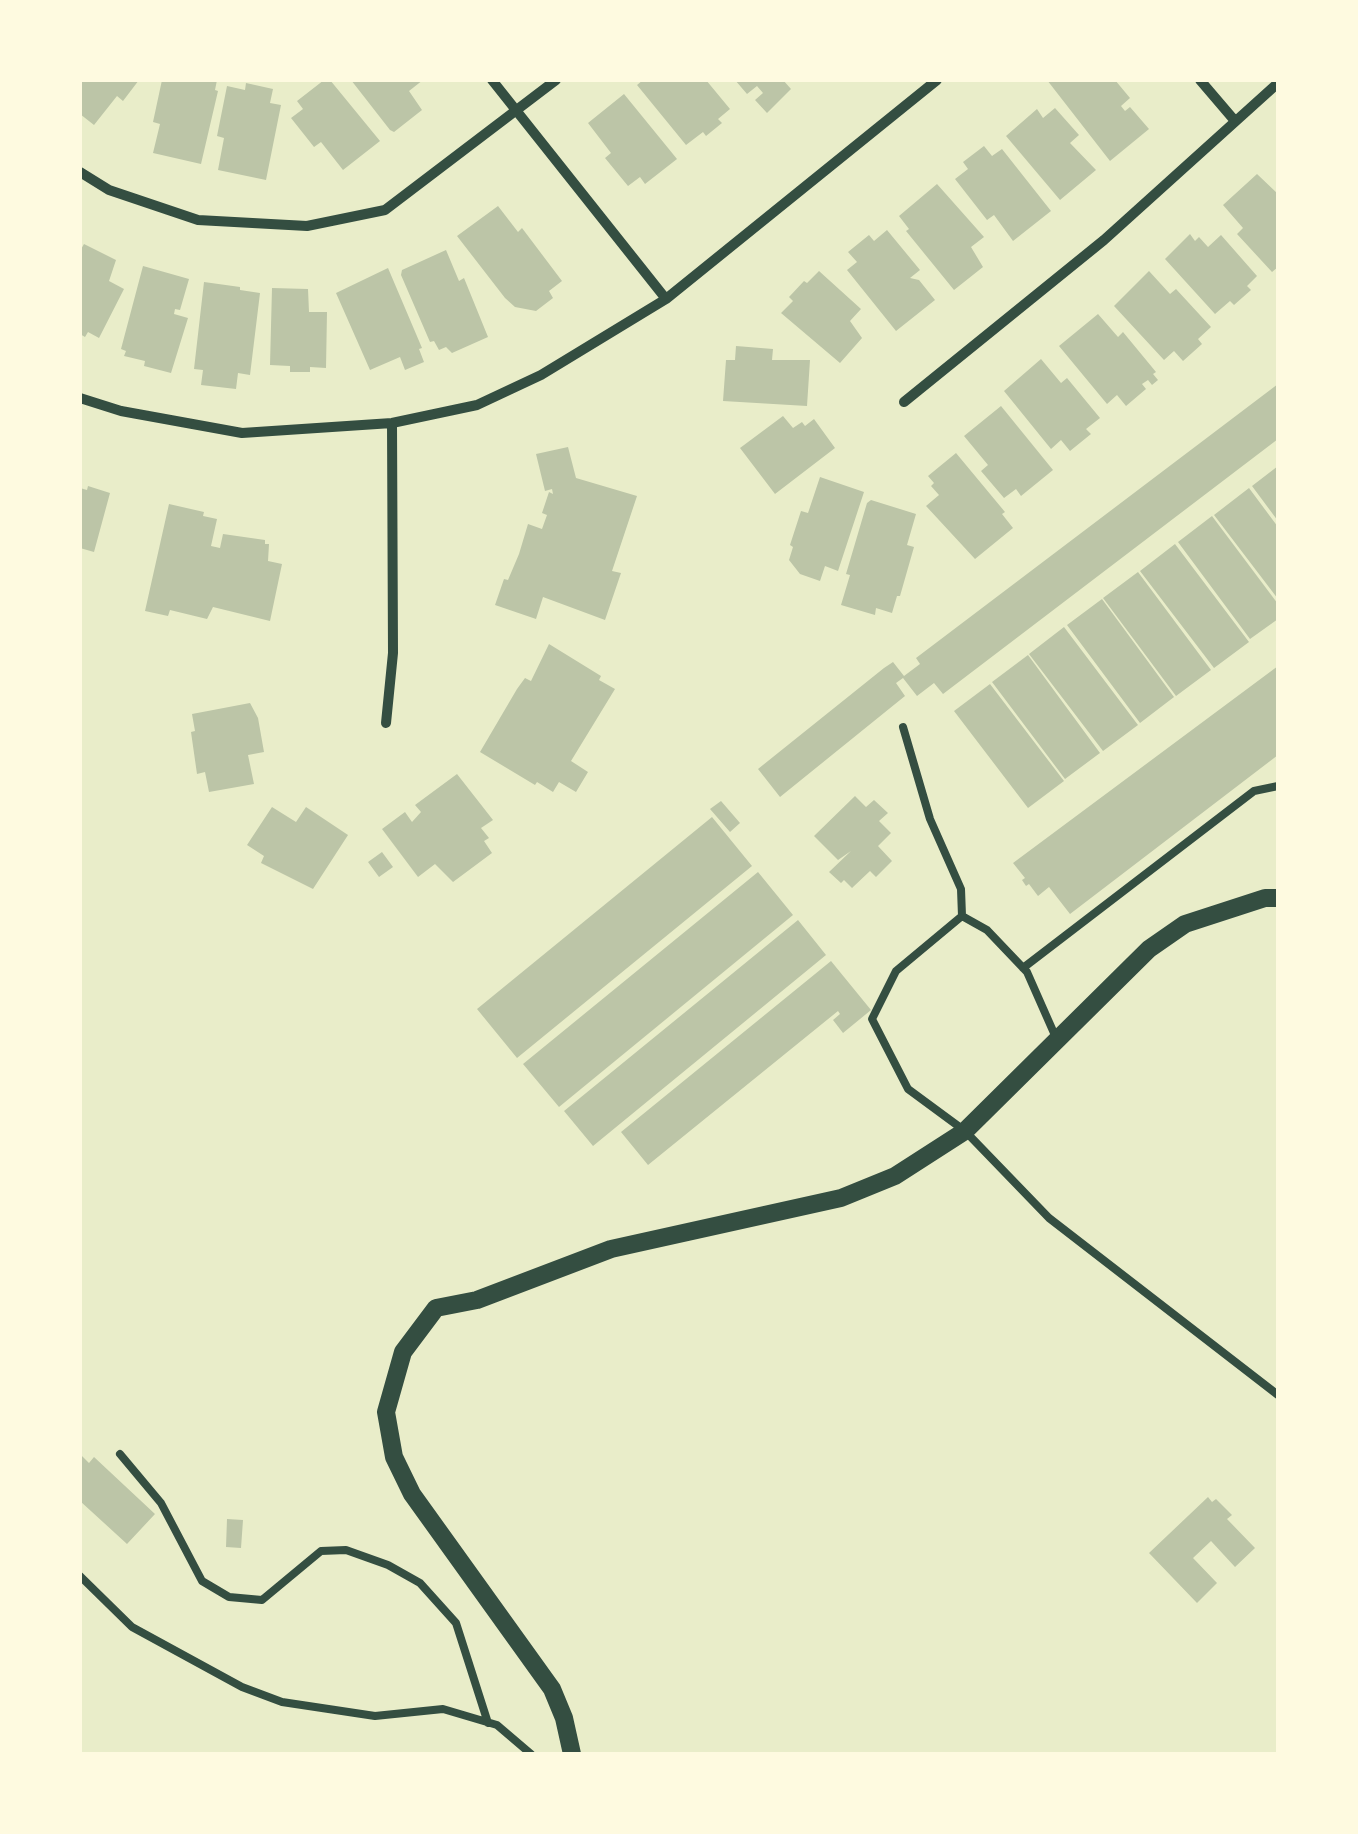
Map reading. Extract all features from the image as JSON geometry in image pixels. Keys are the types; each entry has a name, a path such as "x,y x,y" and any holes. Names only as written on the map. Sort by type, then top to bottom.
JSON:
{"street":[{"path":"492,80 666,299"},
{"path":"80,172 109,190 198,220 306,226 385,210 556,80"},
{"path":"80,398 120,411 242,432 392,423 477,405 542,375 666,299 936,80"},
{"path":"1200,80 1235,122"},
{"path":"904,402 1104,240 1278,82"},
{"path":"386,723 393,654 392,423"},
{"path":"572,1754 552,1689 412,1494 394,1457 386,1412 403,1352 436,1308 476,1300 610,1249 841,1198 894,1176 965,1132 1148,949 1184,924 1265,898 1278,898"}],"lane":[{"path":"903,726 930,819 960,889 962,916"},
{"path":"1023,968 1254,791 1278,786"},
{"path":"962,916 986,930 1023,968 1057,1040"},
{"path":"962,916 896,971 872,1019 908,1088 965,1132 1049,1218 1278,1394"},
{"path":"120,1454 160,1503 202,1581 230,1597 262,1600 321,1551 346,1550 388,1565 420,1583 456,1623 488,1722"},
{"path":"80,1576 132,1627 242,1687 282,1702 375,1716 443,1709 497,1725 530,1754"}],"building":[{"path":"80,80 139,80 123,101 117,96 94,125 80,114"},
{"path":"162,80 217,80 218,91 201,164 153,153 160,124 153,122"},
{"path":"324,80 330,80 380,141 343,170 321,142 314,147 291,118 303,109 297,101"},
{"path":"351,80 423,80 409,91 422,110 394,132"},
{"path":"643,80 706,80 730,109 718,119 722,123 686,145 637,85"},
{"path":"735,80 783,80 791,89 767,113 755,100 763,93 757,86 747,94"},
{"path":"1047,80 1115,80 1130,98 1121,106 1125,111 1130,107 1149,129 1110,161"},
{"path":"246,83 273,89 270,103 281,105 266,180 218,170 224,138 217,136 227,86 245,90"},
{"path":"624,94 677,159 645,184 640,177 628,186 605,158 611,153 588,123"},
{"path":"1055,108 1079,135 1070,143 1096,170 1060,200 1006,136 1037,109 1043,118"},
{"path":"984,146 992,156 1002,149 1051,211 1013,241 994,215 987,220 955,179 968,169 963,162"},
{"path":"1257,174 1278,194 1278,267 1272,272 1237,234 1243,228 1223,205"},
{"path":"937,184 984,237 971,247 983,267 954,290 906,231 909,229 899,216"},
{"path":"498,206 518,232 522,228 562,281 549,291 553,298 536,311 515,307 505,298 457,236"},
{"path":"887,230 920,270 910,278 919,280 935,300 896,331 847,270 857,262 848,252 869,235 874,241"},
{"path":"1190,234 1208,247 1221,235 1257,276 1247,286 1251,290 1234,305 1230,301 1215,314 1165,259"},
{"path":"84,244 116,260 109,281 124,289 99,338 88,332 85,337 80,334 80,251"},
{"path":"446,250 459,281 464,278 488,337 452,353 446,347 439,350 434,341 430,342 401,275 402,270"},
{"path":"143,266 189,279 180,310 175,309 174,314 188,318 171,373 144,366 145,361 124,356 126,351 121,349"},
{"path":"388,268 422,348 419,349 424,362 405,370 400,357 370,370 336,293"},
{"path":"819,271 861,309 850,321 862,338 840,363 781,313 793,301 789,297"},
{"path":"1149,271 1170,294 1176,289 1211,327 1198,339 1202,344 1183,361 1174,351 1164,360 1114,306"},
{"path":"204,282 260,293 250,375 238,373 236,389 201,385 203,370 194,369"},
{"path":"272,288 308,289 309,312 327,312 326,368 290,372 290,366 270,365"},
{"path":"1098,314 1118,337 1123,332 1156,372 1153,374 1158,380 1152,385 1148,380 1142,384 1146,389 1126,406 1117,395 1107,404 1059,346"},
{"path":"736,346 773,349 772,360 810,360 807,406 723,401 726,360 735,360"},
{"path":"1041,359 1061,383 1067,378 1100,418 1086,429 1091,434 1070,451 1061,440 1051,449 1004,391"},
{"path":"1278,384 1278,439 943,694 934,683 917,696 903,678 896,683 905,696 780,797 758,769 893,662 904,676 920,664 916,658"},
{"path":"1001,406 1053,470 1021,496 1016,489 1004,498 981,471 988,465 964,436"},
{"path":"783,416 793,428 814,419 835,448 775,494 740,448"},
{"path":"568,447 576,478 637,496 612,571 621,573 605,620 543,597 536,619 495,605 528,524 542,529 547,515 542,513 549,492 553,494 552,489 545,491 536,454"},
{"path":"956,453 1005,512 1002,514 1013,528 975,559 926,506 939,495 928,476"},
{"path":"1278,466 1278,521 1252,486"},
{"path":"820,477 864,492 838,571 825,566 820,581 800,574 789,560 801,511 808,513"},
{"path":"88,486 110,493 94,552 80,548 80,488 87,490"},
{"path":"1249,488 1278,527 1278,599 1214,515"},
{"path":"871,500 916,514 907,545 914,547 900,596 892,613 876,608 875,615 841,605 850,575 846,574"},
{"path":"169,504 217,519 211,546 220,548 223,534 265,540 269,544 268,561 282,564 270,621 213,607 207,619 170,610 168,616 145,611"},
{"path":"1212,516 1278,604 1278,619 1250,639 1178,542"},
{"path":"1175,544 1249,642 1214,668 1140,571"},
{"path":"1138,572 1211,670 1176,696 1103,598"},
{"path":"1102,599 1174,697 1140,723 1067,625"},
{"path":"1064,627 1138,725 1103,751 1029,654"},
{"path":"549,644 615,689 571,761 588,772 576,792 559,782 553,792 537,782 535,785 480,752 517,689 525,678 531,681"},
{"path":"1028,655 1100,753 1065,779 992,682"},
{"path":"1278,666 1278,755 1070,914 1049,887 1038,896 1029,884 1026,886 1022,880 1025,878 1013,863"},
{"path":"990,684 1064,781 1028,808 954,711"},
{"path":"250,703 258,718 264,752 248,755 254,784 209,792 205,772 197,774 192,714"},
{"path":"457,774 493,820 481,828 489,838 484,841 492,853 453,882 435,864 418,877 382,829 405,812 412,822 421,812 415,805"},
{"path":"855,796 866,807 874,800 888,813 879,821 891,833 878,846 892,861 876,877 870,871 852,888 829,872 851,851 838,860 814,836"},
{"path":"721,801 740,823 730,832 710,809"},
{"path":"272,807 296,822 306,807 348,835 313,889 261,863 264,856 247,845"},
{"path":"712,817 752,866 517,1058 477,1009"},
{"path":"382,852 393,867 379,877 368,862"},
{"path":"758,872 793,915 559,1107 523,1064"},
{"path":"798,920 826,955 593,1146 564,1111"},
{"path":"831,961 871,1010 843,1033 833,1020 840,1014 838,1011 648,1165 621,1132"},
{"path":"80,1454 89,1463 94,1457 155,1514 127,1544 80,1501"},
{"path":"1208,1497 1212,1502 1216,1499 1232,1515 1227,1519 1255,1548 1235,1567 1211,1541 1193,1558 1217,1583 1197,1603 1149,1553"},
{"path":"227,1519 243,1520 241,1548 226,1547"}]}
